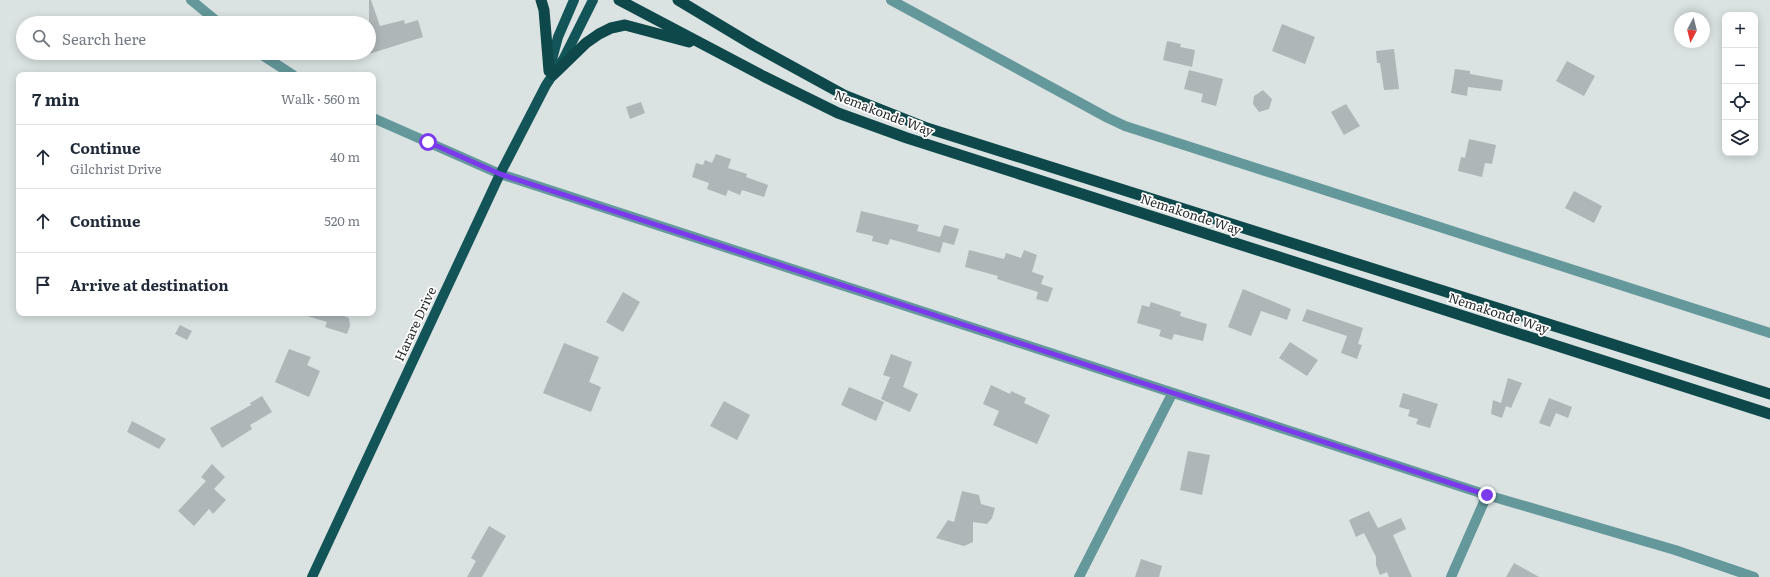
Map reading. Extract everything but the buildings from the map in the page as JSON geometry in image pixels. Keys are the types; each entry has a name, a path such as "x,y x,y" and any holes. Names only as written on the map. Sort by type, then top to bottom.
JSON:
{"highway":[{"path":"541,0 552,73"},
{"name":"Nemakonde Way","path":"619,0 763,76 838,112 907,138 1770,414"},
{"name":"Nemakonde Way","path":"678,0 753,45 844,95 926,128 1770,394"},
{"path":"552,73 586,43 611,28 625,26 707,46"}],"main road":[{"name":"Harare Drive","path":"552,73 558,36 574,0"},
{"name":"Harare Drive","path":"312,577 500,174 552,73 564,58 593,0"}],"street":[{"path":"191,0 210,16"},
{"path":"891,0 1125,126 1770,333"},
{"path":"270,60 288,72"},
{"path":"376,119 500,174 1172,394 1487,495 1675,550 1754,577"},
{"path":"1079,577 1172,394"},
{"path":"1451,577 1487,495"}],"route":[{"path":"428,142 500,174 1172,394 1487,495"}]}
